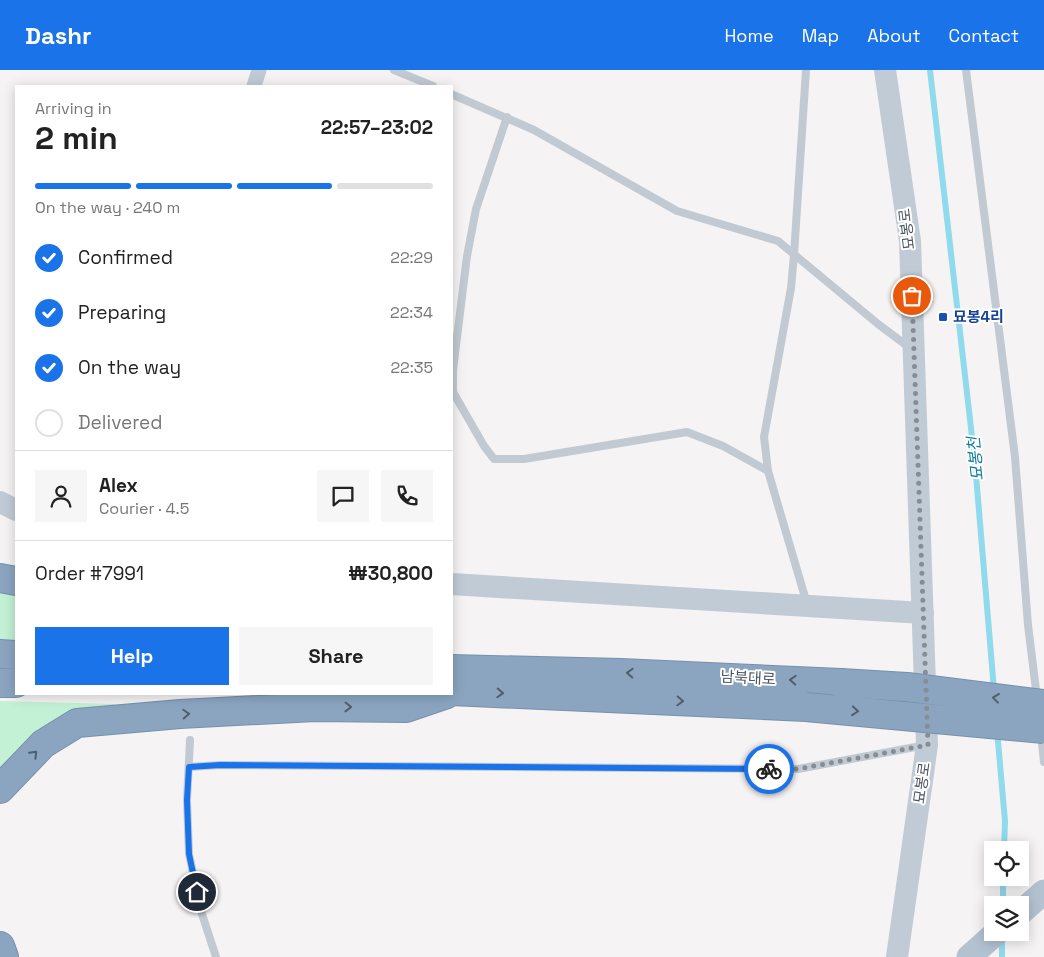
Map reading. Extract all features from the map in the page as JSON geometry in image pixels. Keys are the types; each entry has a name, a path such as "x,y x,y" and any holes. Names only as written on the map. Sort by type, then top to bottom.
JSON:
{"highway":[{"path":"0,578 15,581"},
{"path":"0,654 15,655"},
{"name":"남북대로","path":"453,682 621,673 842,683 907,687 1041,717"},
{"name":"남북대로","path":"453,682 806,707 1005,724 1041,717"},
{"path":"0,683 15,683"},
{"path":"0,789 43,744 77,723 180,714 315,706 406,708 429,695"},
{"path":"0,946 4,957"}],"main road":[{"path":"1029,905 1044,892"},
{"path":"969,957 987,941"}],"street":[{"path":"254,85 259,70"},
{"name":"묘봉로","path":"885,70 910,241 928,745 898,957"},
{"path":"0,502 15,510"},
{"path":"453,584 923,613"}],"lane":[{"path":"394,70 431,85"},
{"path":"806,70 791,288 764,437 768,471 807,606"},
{"path":"966,70 1015,457 1028,625 1041,717 1044,762"},
{"path":"453,95 534,130 677,211 778,241 878,324 914,351"},
{"path":"507,118 476,209 467,256 453,370 453,392 484,446 494,459 524,459 687,432 723,446 768,471"},
{"path":"190,740 187,800 189,854 201,911 216,957"},
{"path":"189,767 220,765 798,769 928,745"}],"green space":[{"path":"0,590 15,594 15,641 0,641"},
{"path":"0,701 117,704 68,716 34,734 0,768"}],"waterway":[{"name":"묘봉천","path":"930,70 975,463 994,690"},
{"name":"묘봉천","path":"997,730 1005,821 1004,841"},
{"name":"묘봉천","path":"1003,886 1003,896"},
{"name":"묘봉천","path":"1002,941 1002,957"}],"way so far":[{"path":"769,769 798,769 928,745 912,296"}],"place":[{"name":"묘봉4리","path":"943,317"}],"route":[{"path":"197,892 189,854 187,800 189,767 220,765 769,769"}]}
